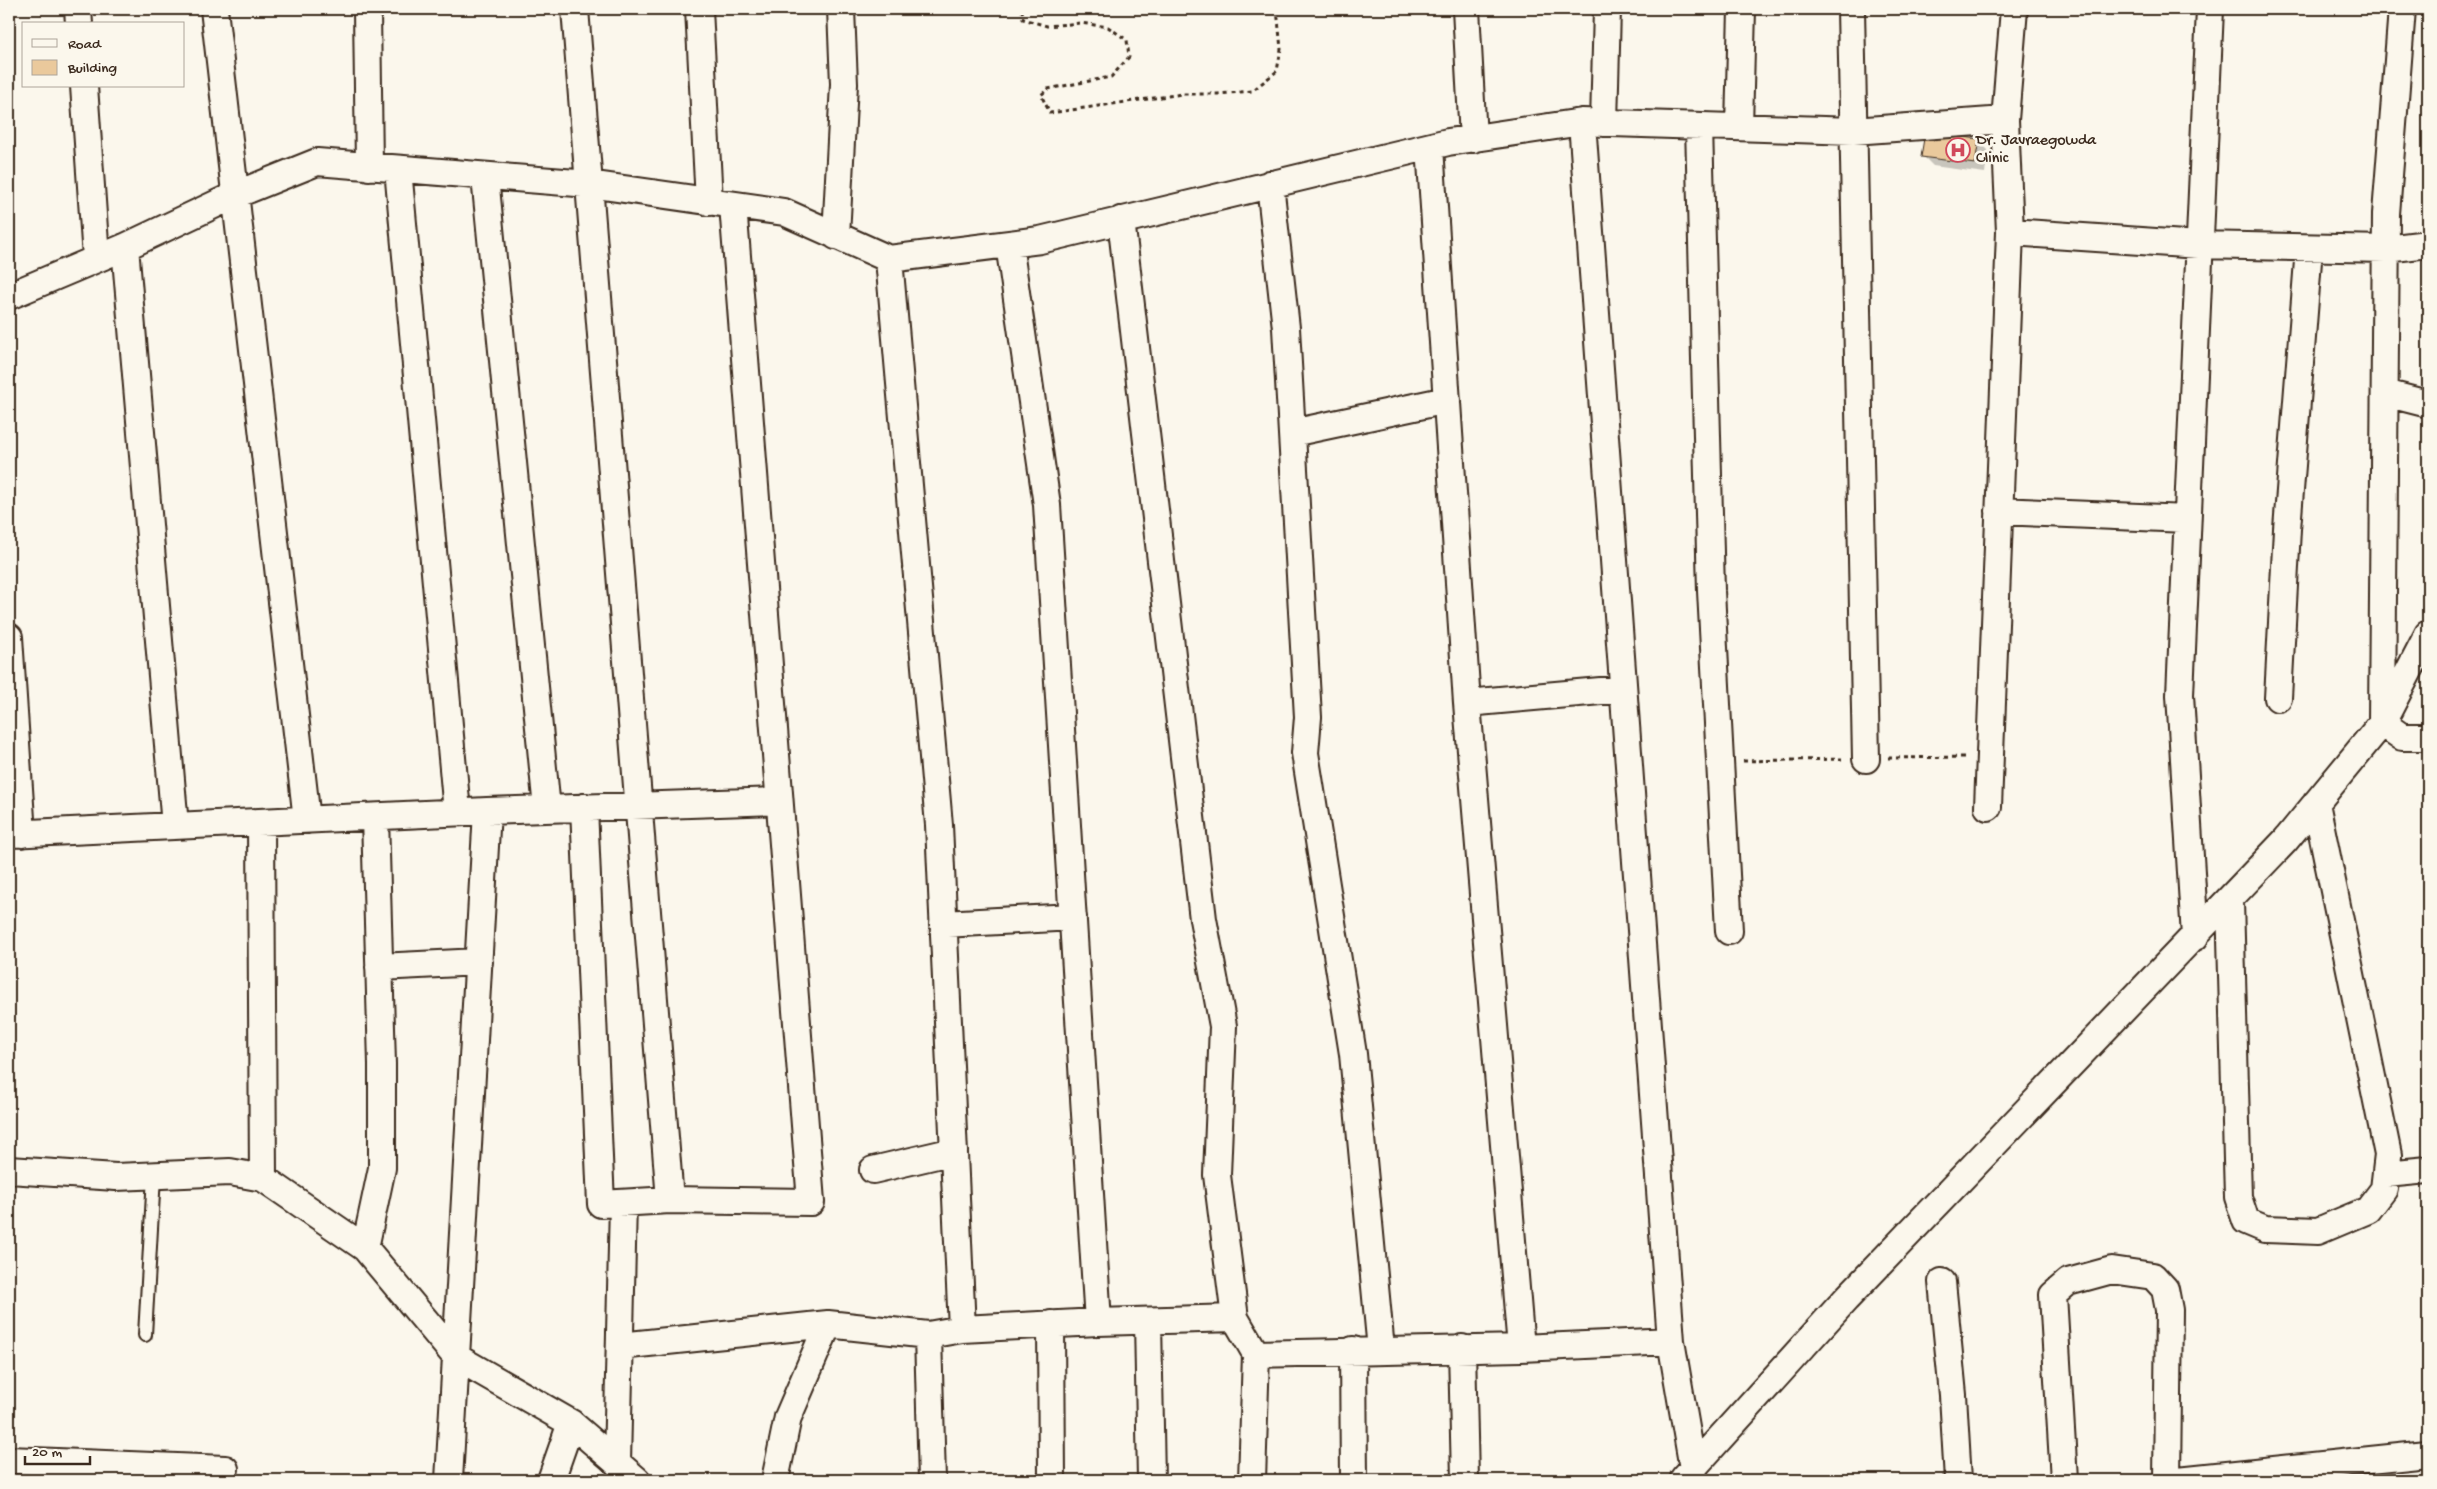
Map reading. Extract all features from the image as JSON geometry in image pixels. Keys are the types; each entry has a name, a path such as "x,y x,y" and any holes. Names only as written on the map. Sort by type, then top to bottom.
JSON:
{"street":[{"path":"78,9 79,22"},
{"path":"214,9 307,820"},
{"path":"367,9 369,167"},
{"path":"575,9 670,1200"},
{"path":"584,807 602,1204 670,1200 811,1202 780,801 721,204 699,9"},
{"path":"836,236 844,84 841,9"},
{"path":"1466,9 1473,139"},
{"path":"1607,9 1593,122 1623,690 1671,1342 1690,1477"},
{"path":"1739,127 1742,9"},
{"path":"1851,9 1866,759"},
{"path":"1988,807 2010,232 2005,120 2014,9"},
{"path":"2195,937 2180,695 2210,9"},
{"path":"2382,723 2386,214 2402,9"},
{"path":"84,88 96,258"},
{"path":"9,296 125,247 235,194 317,162 589,184 784,212 890,260 1040,240 1430,147 1593,122 1853,131 2005,120"},
{"path":"1699,126 1712,590 1729,931"},
{"path":"1430,147 1467,703 1521,1348"},
{"path":"398,169 457,812"},
{"path":"485,177 547,809"},
{"path":"1270,184 1286,328 1308,717 1306,753 1353,1054 1381,1350"},
{"path":"1121,220 1204,919 1224,1026 1217,1175 1234,1318 1256,1354 1252,1480"},
{"path":"2010,232 2199,245 2386,250 2428,244"},
{"path":"1009,244 1047,505 1098,1322"},
{"path":"125,247 175,826"},
{"path":"2278,698 2287,529 2309,248"},
{"path":"890,260 939,824 962,1329"},
{"path":"2385,393 2428,404"},
{"path":"1292,433 1447,400"},
{"path":"1999,512 2187,519"},
{"path":"1690,1477 1846,1298 2195,937 2285,841 2382,723 2428,634"},
{"path":"9,637 15,834 457,812 780,801"},
{"path":"1467,703 1623,690"},
{"path":"2382,723 2402,737 2428,737"},
{"path":"2230,900 2238,1197 2246,1221 2265,1229 2318,1231 2368,1210 2384,1189 2388,1155 2316,804"},
{"path":"449,1480 487,811"},
{"path":"365,1248 382,1168 375,817"},
{"path":"261,822 263,1178"},
{"path":"943,924 1073,917"},
{"path":"379,967 479,962"},
{"path":"873,1170 954,1151"},
{"path":"9,1170 116,1178 230,1172 263,1178 365,1248 456,1357 571,1423 637,1480"},
{"path":"2386,1174 2428,1170"},
{"path":"617,1463 623,1203"},
{"path":"2064,1480 2053,1295 2068,1282 2112,1270 2153,1276 2165,1288 2169,1310 2167,1480"},
{"path":"1942,1282 1953,1395 1958,1480"},
{"path":"620,1346 828,1324 928,1335 962,1329 1051,1324 1234,1318"},
{"path":"1148,1321 1151,1480"},
{"path":"775,1480 788,1417 828,1324"},
{"path":"1051,1324 1052,1480"},
{"path":"928,1335 932,1480"},
{"path":"1256,1354 1354,1350 1521,1348 1671,1342"},
{"path":"1462,1348 1465,1480"},
{"path":"1354,1350 1354,1480"},
{"path":"551,1480 571,1423"},
{"path":"2178,1480 2428,1454"},
{"path":"9,1460 225,1469"}],"lane":[{"path":"146,1335 154,1176"}],"path":[{"path":"1022,9 1023,19 1047,26 1081,23 1108,27 1128,40 1129,57 1111,77 1086,80 1048,89 1041,95 1050,113 1182,94 1218,94 1252,91 1277,71 1281,49 1277,9"}],"building":[{"path":"1925,132 1979,139 1975,164 1921,157"}],"place":[{"name":"Dr. Javraegowda Clinic","path":"1958,150"}]}
